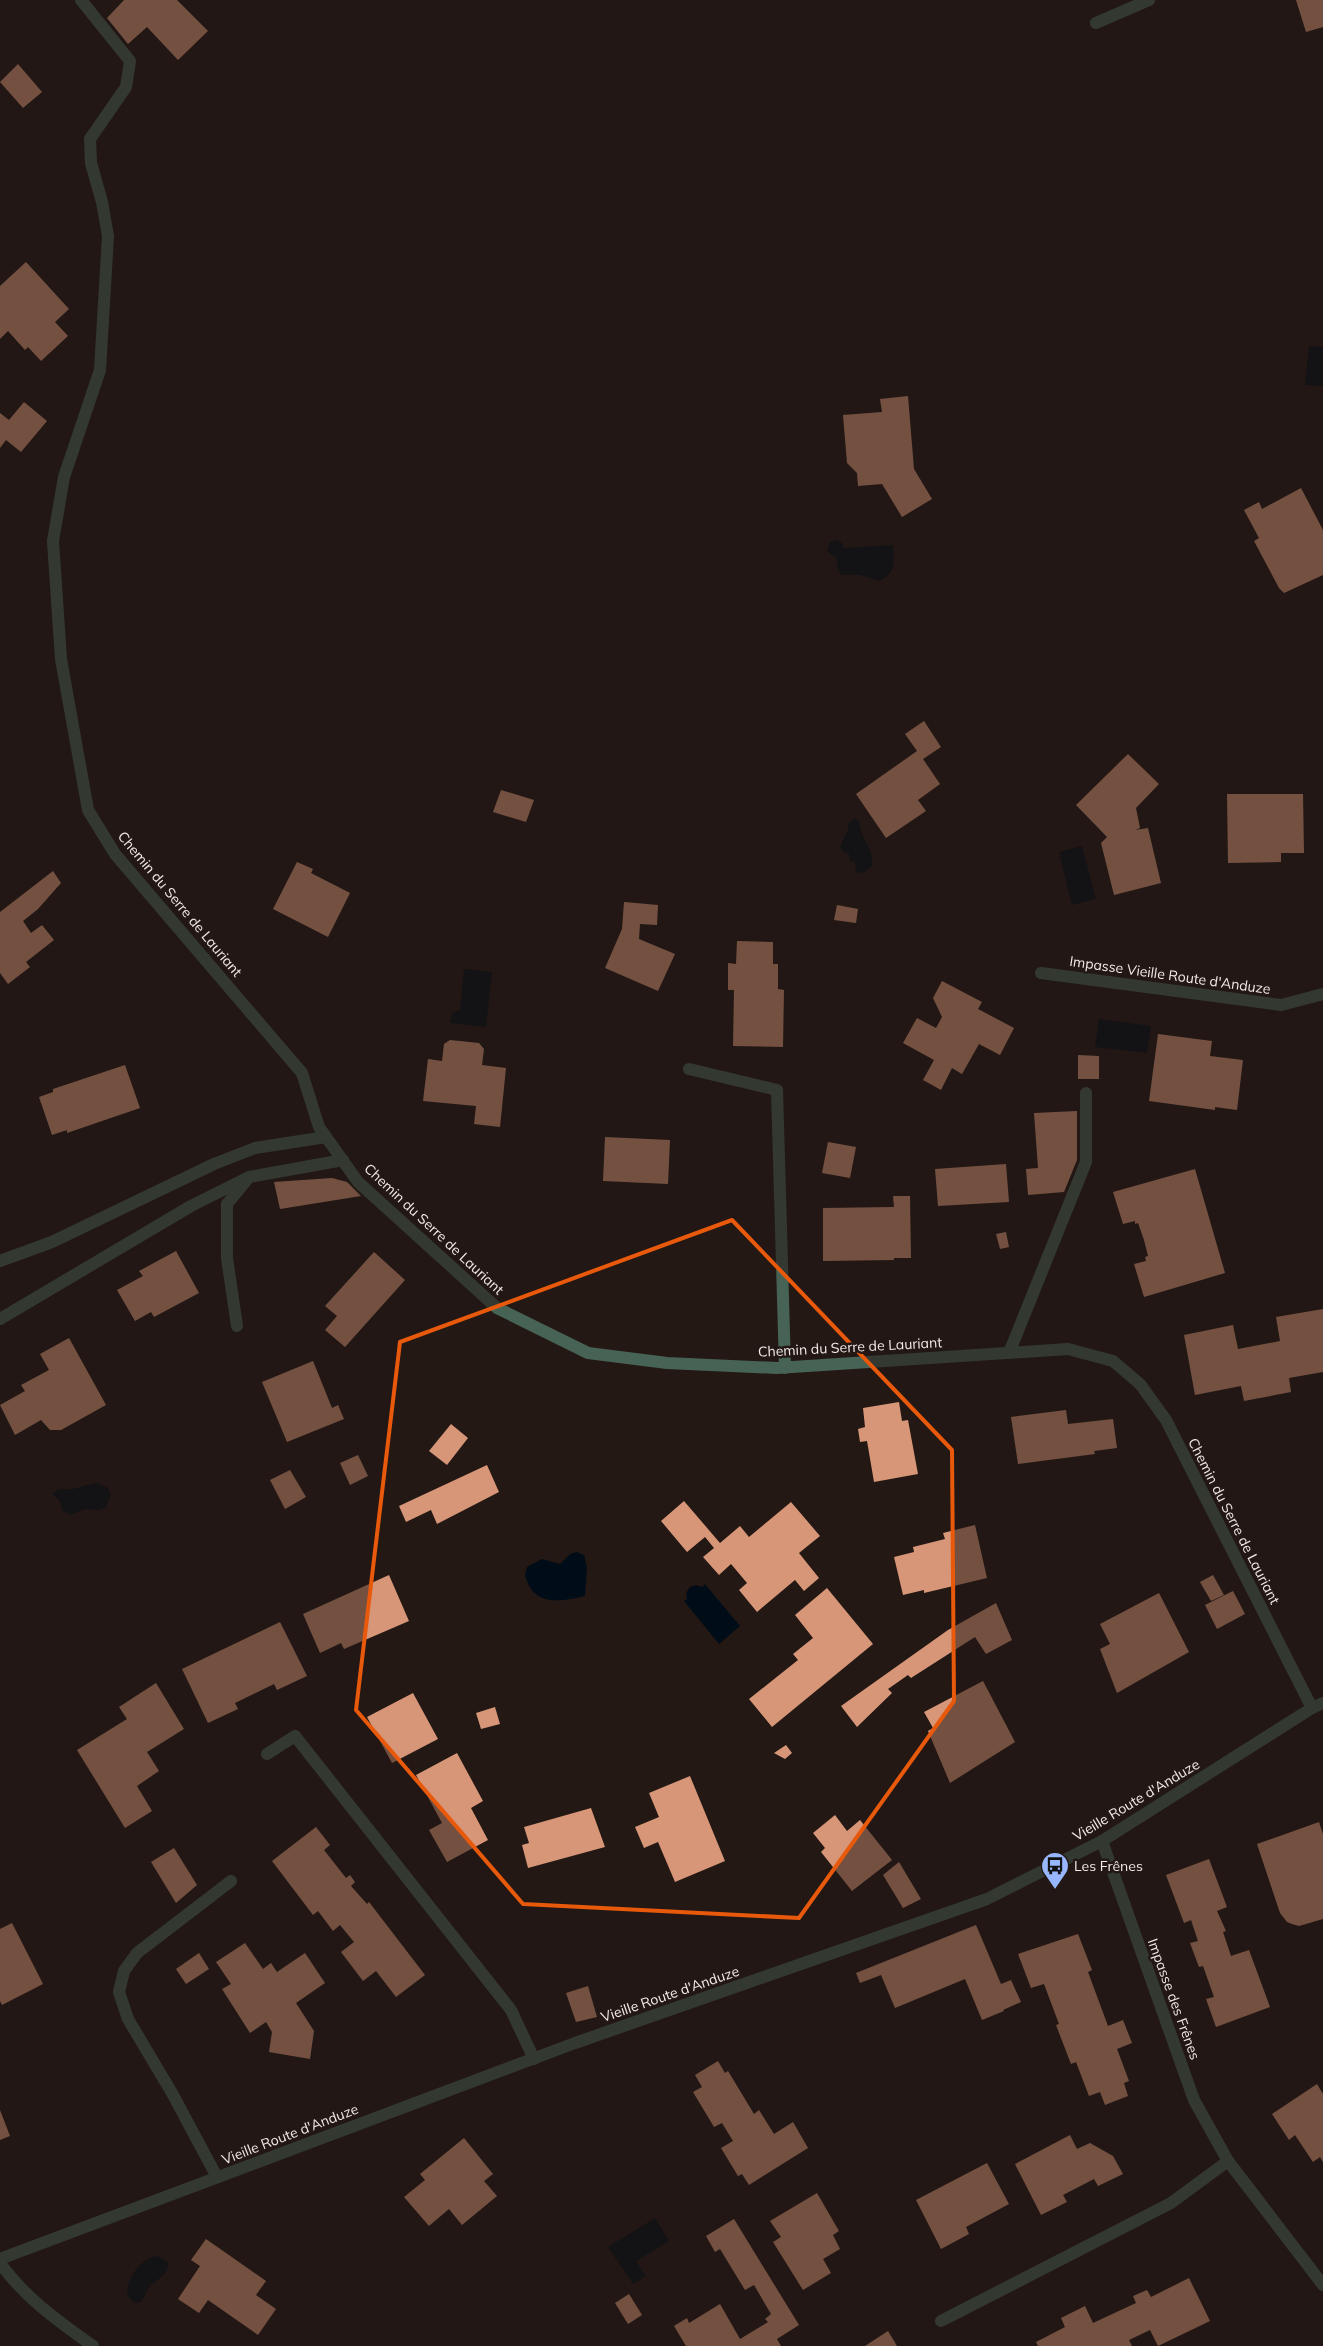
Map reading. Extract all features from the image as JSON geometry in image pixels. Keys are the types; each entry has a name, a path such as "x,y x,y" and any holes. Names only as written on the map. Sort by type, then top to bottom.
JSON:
{"street":[{"name":"Chemin du Serre de Lauriant","path":"81,0 130,61 126,87 90,139 91,163 102,202 108,236 100,370 64,477 53,541 61,659 88,810 115,854 302,1073 319,1127 358,1182 497,1308 588,1353 667,1363 785,1368 1068,1349 1113,1361 1140,1384 1166,1420 1317,1706"},
{"path":"1096,23 1149,0"},
{"name":"Impasse Vieille Route d'Anduze","path":"1041,973 1281,1005 1323,994"},
{"path":"689,1069 777,1090 785,1368"},
{"path":"1009,1353 1086,1162 1086,1093"},
{"path":"0,1261 52,1242 214,1164 255,1148 326,1137"},
{"path":"0,1319 191,1206 249,1177 342,1160"},
{"path":"237,1326 227,1258 227,1204 249,1177"},
{"name":"Vieille Route d'Anduze","path":"0,2259 534,2059 987,1898 1102,1841 1317,1706"},
{"path":"268,1754 295,1736 511,2010 534,2059"},
{"name":"Impasse des Frênes","path":"1102,1841 1194,2100 1228,2161 1323,2285"},
{"path":"217,2177 172,2092 128,2019 119,1992 124,1970 138,1953 231,1881"},
{"path":"941,2322 1171,2203 1228,2161"},
{"path":"0,2263 23,2292 41,2309 93,2346"}],"highlighted area":[{"path":"732,1220 952,1450 954,1701 799,1918 523,1904 356,1710 400,1342"}],"shaded area":[{"path":"1309,346 1323,347 1323,386 1305,385"},
{"path":"836,540 842,543 844,548 893,545 893,567 891,571 885,578 879,581 860,575 842,575 838,570 836,557 827,550 830,542"},
{"path":"855,818 860,823 872,860 872,866 865,872 856,873 855,862 850,861 849,854 843,852 840,846 848,830 848,824"},
{"path":"1082,846 1096,899 1072,905 1059,852"},
{"path":"464,969 492,972 486,1027 450,1023 452,1012 460,1010"},
{"path":"1099,1019 1151,1026 1147,1053 1095,1047"},
{"path":"97,1483 108,1488 111,1495 106,1507 99,1510 84,1509 71,1515 63,1511 60,1501 52,1494 59,1489 75,1489"},
{"path":"577,1552 584,1555 587,1568 585,1596 566,1600 549,1600 534,1593 525,1575 527,1567 542,1559 560,1564 570,1554"},
{"path":"705,1584 740,1626 719,1644 684,1601 687,1599 686,1593 690,1587 696,1585 702,1587"},
{"path":"655,2218 669,2241 636,2261 646,2276 633,2284 608,2247"},
{"path":"158,2256 168,2262 167,2270 150,2286 141,2302 134,2303 127,2295 132,2276 140,2265"}],"building":[{"path":"124,0 177,0 208,31 178,60 147,27 128,44 107,18"},
{"path":"1296,0 1323,0 1323,27 1306,32"},
{"path":"18,64 42,92 23,108 0,82"},
{"path":"26,262 69,309 55,322 68,336 41,361 28,347 25,350 8,331 0,339 0,286"},
{"path":"908,396 914,469 932,499 902,517 882,484 858,486 857,473 847,463 843,415 882,412 880,399"},
{"path":"24,402 47,421 21,452 6,440 0,448 0,413 9,420"},
{"path":"1301,488 1323,530 1323,575 1284,593 1279,588 1254,541 1259,538 1244,510 1259,502 1262,509"},
{"path":"924,721 941,747 923,759 940,784 918,800 926,811 886,838 856,794 917,751 905,734"},
{"path":"1128,754 1159,784 1136,808 1140,828 1135,830 1148,828 1161,883 1114,895 1101,843 1107,837 1076,805"},
{"path":"501,790 534,800 526,822 493,812"},
{"path":"1227,794 1303,794 1304,853 1281,853 1281,862 1228,863"},
{"path":"297,862 313,869 311,873 350,893 328,937 273,909"},
{"path":"53,871 61,883 38,909 23,921 31,933 42,925 54,940 26,962 30,967 8,984 0,973 0,912"},
{"path":"624,902 658,905 657,925 640,924 639,939 675,954 658,991 605,968 622,929"},
{"path":"837,905 858,909 856,923 834,920"},
{"path":"737,941 773,942 773,964 778,964 778,989 784,990 783,1047 733,1046 734,990 728,990 728,963 736,964"},
{"path":"942,981 982,1002 978,1009 1014,1028 1000,1055 979,1044 962,1074 952,1068 941,1090 923,1080 934,1060 903,1043 917,1018 936,1028 942,1017 933,998"},
{"path":"1158,1034 1212,1041 1210,1056 1243,1060 1237,1110 1215,1107 1215,1110 1149,1101"},
{"path":"450,1040 479,1043 484,1049 482,1065 506,1068 500,1127 474,1124 476,1106 423,1101 428,1059 442,1061 444,1044"},
{"path":"1078,1055 1099,1056 1099,1079 1078,1079"},
{"path":"125,1065 140,1108 67,1133 67,1130 52,1135 39,1097 53,1092 53,1089"},
{"path":"1077,1111 1077,1160 1064,1192 1028,1195 1026,1169 1038,1168 1034,1113"},
{"path":"605,1137 670,1140 668,1184 603,1181"},
{"path":"828,1142 856,1147 850,1178 822,1173"},
{"path":"1006,1164 1009,1202 938,1206 935,1169"},
{"path":"1195,1169 1225,1273 1144,1297 1134,1264 1146,1261 1145,1257 1148,1256 1144,1240 1138,1223 1135,1224 1135,1221 1123,1224 1113,1192"},
{"path":"332,1178 347,1182 361,1196 280,1209 274,1182"},
{"path":"893,1196 910,1196 911,1258 823,1261 823,1208 894,1207"},
{"path":"1006,1232 1009,1247 1000,1249 996,1234"},
{"path":"176,1251 199,1293 154,1317 151,1312 135,1321 117,1290 143,1276 139,1271"},
{"path":"374,1252 405,1280 345,1347 325,1330 337,1316 325,1306"},
{"path":"1323,1309 1323,1372 1289,1378 1291,1392 1244,1401 1241,1386 1195,1395 1184,1335 1233,1325 1238,1349 1280,1341 1276,1317"},
{"path":"69,1338 106,1405 61,1430 50,1430 41,1420 15,1435 0,1405 25,1391 21,1385 49,1370 40,1354"},
{"path":"313,1361 332,1408 338,1405 344,1419 287,1442 262,1382"},
{"path":"899,1402 902,1421 908,1420 918,1474 874,1482 867,1441 860,1442 858,1429 865,1427 863,1408"},
{"path":"1066,1410 1068,1424 1113,1419 1117,1448 1094,1451 1095,1454 1018,1464 1011,1417"},
{"path":"451,1424 468,1438 447,1465 429,1451"},
{"path":"358,1455 368,1476 350,1485 340,1463"},
{"path":"487,1465 499,1492 437,1524 431,1510 406,1522 399,1506"},
{"path":"290,1470 306,1497 285,1509 270,1480"},
{"path":"684,1501 720,1543 740,1526 749,1537 791,1502 820,1536 799,1553 819,1578 804,1591 795,1580 757,1612 739,1590 747,1583 731,1564 719,1575 703,1557 714,1548 705,1537 687,1552 661,1521"},
{"path":"975,1525 987,1578 924,1593 924,1590 903,1595 894,1557 914,1552 913,1547 945,1539 943,1533"},
{"path":"389,1575 409,1621 344,1649 341,1643 320,1653 303,1614"},
{"path":"1213,1575 1224,1595 1211,1601 1200,1582"},
{"path":"827,1588 873,1644 772,1727 749,1699 798,1660 793,1654 813,1638 795,1615"},
{"path":"1233,1591 1245,1614 1217,1629 1205,1605"},
{"path":"1159,1593 1189,1652 1117,1693 1100,1649 1110,1644 1100,1624"},
{"path":"996,1603 1012,1640 986,1654 975,1637 911,1678 908,1675 888,1689 892,1693 857,1727 841,1706 948,1630"},
{"path":"280,1622 307,1676 277,1690 274,1684 235,1703 238,1709 208,1723 182,1669"},
{"path":"983,1681 1015,1742 950,1783 928,1731 933,1728 924,1712"},
{"path":"156,1683 184,1729 147,1752 159,1771 137,1786 152,1811 125,1828 77,1750 127,1719 119,1707"},
{"path":"413,1693 438,1739 392,1763 367,1717"},
{"path":"495,1707 500,1724 481,1729 476,1713"},
{"path":"786,1745 792,1753 785,1759 774,1753"},
{"path":"457,1753 483,1801 471,1808 488,1840 447,1862 429,1830 442,1823 416,1775"},
{"path":"690,1776 725,1861 675,1882 658,1842 644,1848 635,1827 659,1817 649,1793"},
{"path":"591,1808 605,1847 528,1868 522,1845 529,1843 524,1827"},
{"path":"835,1815 847,1831 860,1820 892,1860 852,1891 821,1852 825,1848 813,1833"},
{"path":"1319,1822 1323,1834 1323,1919 1299,1926 1287,1922 1280,1913 1257,1844"},
{"path":"316,1827 330,1845 324,1850 346,1878 350,1875 355,1882 351,1886 367,1904 369,1902 425,1975 396,1997 376,1971 363,1981 341,1952 354,1942 340,1925 333,1931 318,1911 313,1915 272,1861"},
{"path":"174,1848 197,1885 176,1903 151,1862"},
{"path":"1209,1859 1227,1907 1217,1911 1226,1931 1223,1932 1231,1956 1249,1950 1270,2007 1216,2027 1206,1999 1214,1997 1203,1966 1199,1967 1190,1943 1198,1941 1191,1920 1184,1923 1166,1875"},
{"path":"899,1862 921,1899 903,1908 883,1875"},
{"path":"12,1923 43,1984 2,2005 0,2001 0,1929"},
{"path":"976,1925 1001,1984 1011,1980 1021,2002 1004,2011 982,2020 965,1979 895,2008 881,1975 860,1983 856,1973"},
{"path":"1078,1934 1092,1970 1088,1972 1108,2026 1123,2020 1132,2043 1117,2049 1129,2081 1124,2083 1128,2096 1105,2105 1100,2092 1089,2096 1076,2062 1071,2064 1056,2025 1059,2024 1044,1984 1031,1988 1018,1954"},
{"path":"245,1943 263,1969 271,1963 277,1972 305,1953 325,1983 296,2003 314,2031 310,2059 269,2052 272,2032 266,2022 250,2033 222,1989 231,1984 216,1962"},
{"path":"199,1953 209,1969 186,1984 176,1969"},
{"path":"588,1986 597,2017 576,2022 566,1993"},
{"path":"718,2061 725,2073 728,2071 754,2114 759,2110 774,2134 793,2122 808,2148 749,2185 742,2174 738,2176 721,2148 733,2141 722,2123 714,2127 693,2092 702,2087 695,2075"},
{"path":"1317,2084 1323,2094 1323,2162 1320,2157 1313,2162 1295,2135 1289,2140 1272,2114"},
{"path":"0,2110 10,2136 0,2140"},
{"path":"1070,2135 1077,2149 1090,2143 1113,2156 1123,2174 1098,2186 1094,2179 1063,2195 1067,2202 1041,2215 1015,2164"},
{"path":"464,2138 493,2174 484,2181 497,2196 462,2225 449,2209 429,2226 404,2197 425,2180 420,2174"},
{"path":"987,2163 1009,2204 966,2227 969,2234 941,2249 916,2200"},
{"path":"817,2193 839,2231 833,2235 840,2249 823,2259 831,2273 803,2290 773,2242 781,2237 770,2221"},
{"path":"734,2219 799,2325 777,2339 781,2346 686,2346 674,2326 687,2318 689,2323 720,2304 740,2339 768,2322 765,2319 771,2314 754,2285 745,2290 720,2249 715,2252 706,2236"},
{"path":"206,2239 266,2281 256,2295 276,2309 258,2335 208,2300 199,2313 178,2299 200,2266 191,2260"},
{"path":"1189,2278 1210,2321 1158,2346 1150,2330 1129,2340 1132,2346 1038,2346 1036,2342 1065,2327 1061,2318 1085,2306 1093,2323 1136,2303 1133,2296 1147,2290 1151,2297"},
{"path":"629,2294 642,2315 628,2324 615,2303"},
{"path":"888,2331 897,2346 865,2346"}],"place":[{"name":"Les Frênes","path":"1055,1890"}]}
